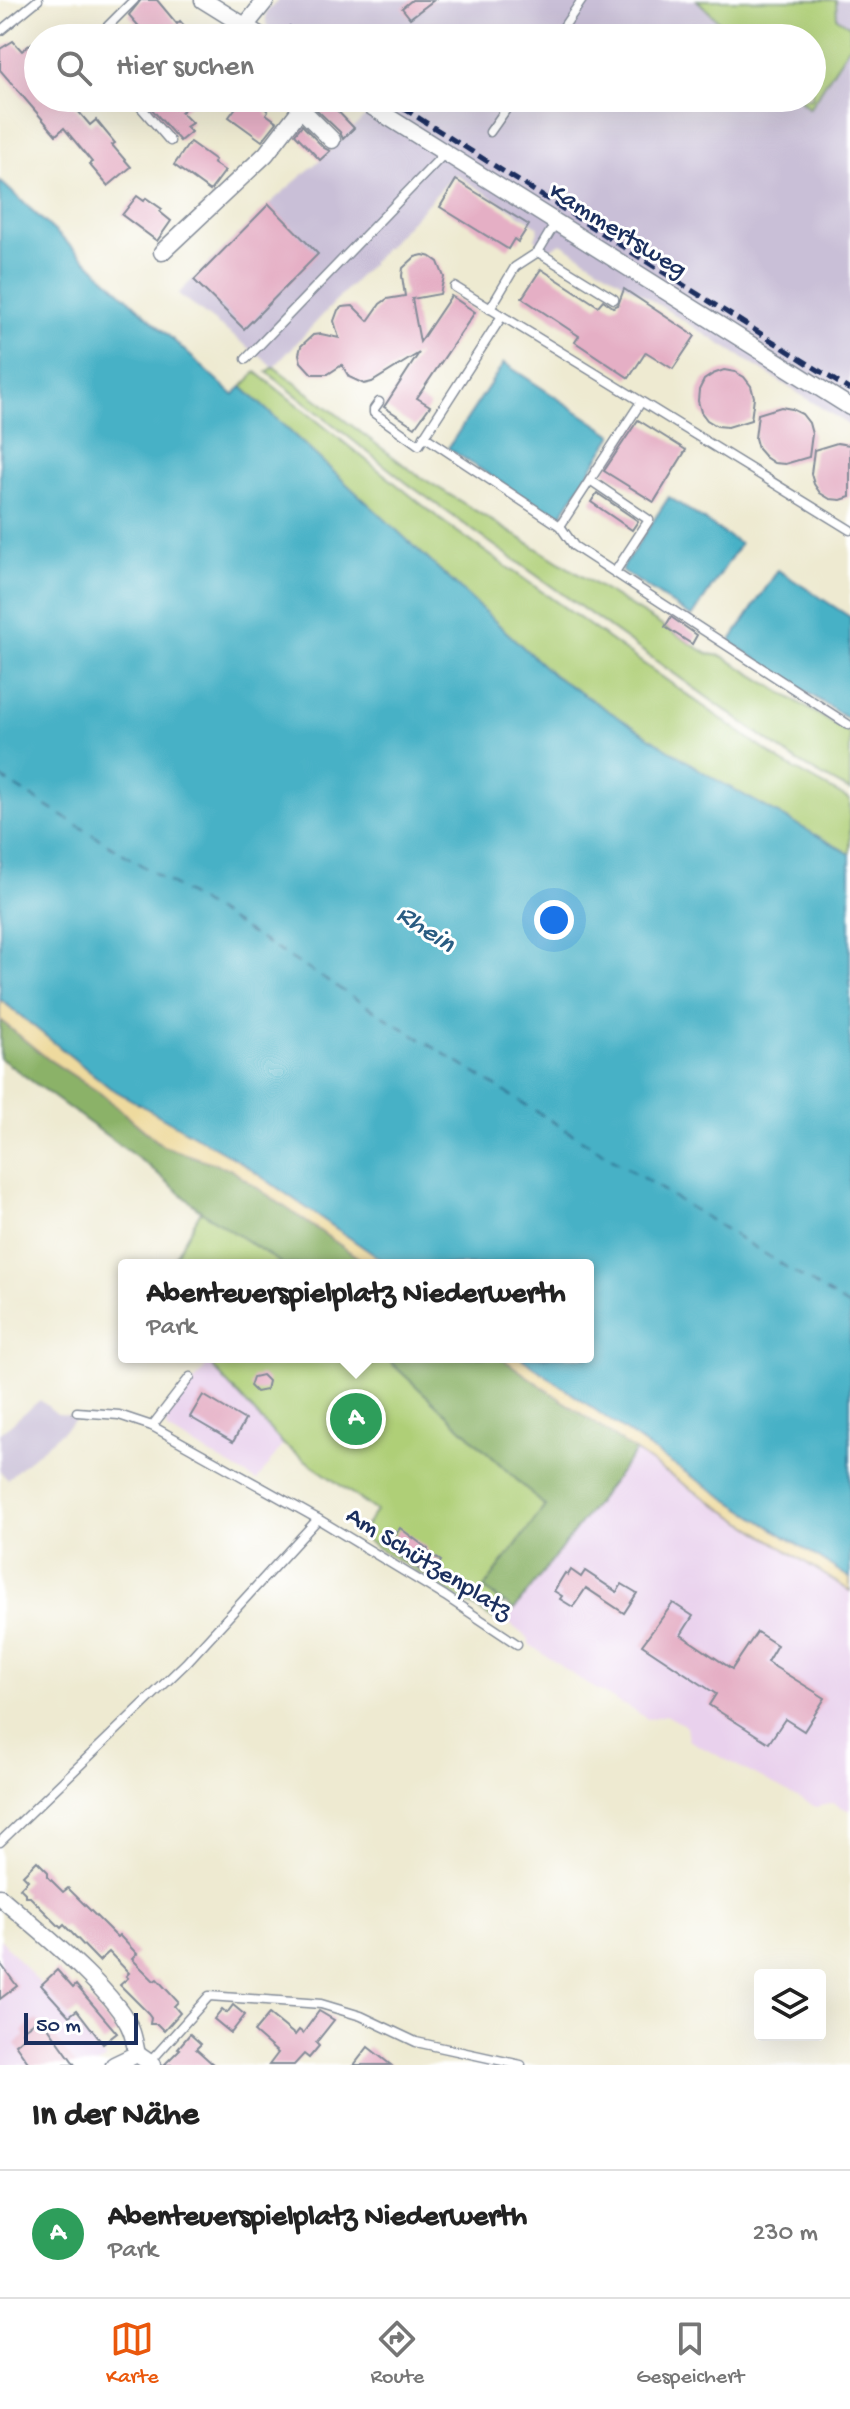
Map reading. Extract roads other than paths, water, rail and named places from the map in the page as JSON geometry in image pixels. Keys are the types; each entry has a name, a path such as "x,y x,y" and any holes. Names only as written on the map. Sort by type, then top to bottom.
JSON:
{"street":[{"path":"203,0 242,23 266,0"},
{"path":"162,252 266,154 298,112"},
{"path":"312,112 332,140"},
{"name":"Kammertsweg","path":"380,112 850,407"},
{"path":"0,1897 109,1998 147,2060 114,2065"}],"lane":[{"path":"0,31 38,0"},
{"path":"110,24 134,0"},
{"path":"566,24 582,0"},
{"path":"145,112 170,141"},
{"path":"490,132 504,112"},
{"path":"246,359 445,153"},
{"path":"490,309 515,267 538,252 556,222"},
{"path":"538,252 614,299"},
{"path":"455,287 850,530"},
{"path":"379,402 374,413 419,445 502,316"},
{"path":"560,526 641,402"},
{"path":"424,436 560,526 574,546 849,725"},
{"path":"590,480 649,520 615,572"},
{"path":"152,1426 190,1377"},
{"name":"Am Schützenplatz","path":"77,1412 119,1415 152,1426 318,1519 517,1644"},
{"path":"0,1842 186,1663 318,1519"},
{"path":"147,2060 209,1996 321,2004 361,2016 416,2042 521,2065"}],"water":[{"name":"Rhein","path":"0,181 233,395 242,387 553,675 713,778 850,854 850,1578 668,1461 529,1363 594,1363 594,1259 380,1259 236,1159 109,1087 0,999"},
{"path":"504,363 613,435 558,520 448,448"},
{"path":"669,497 740,544 692,617 621,570"},
{"path":"778,570 850,617 848,719 730,642"}],"railway":[{"path":"409,112 850,390"}],"place":[{"name":"Abenteuerspielplatz Niederwerth","path":"356,1419"}]}
